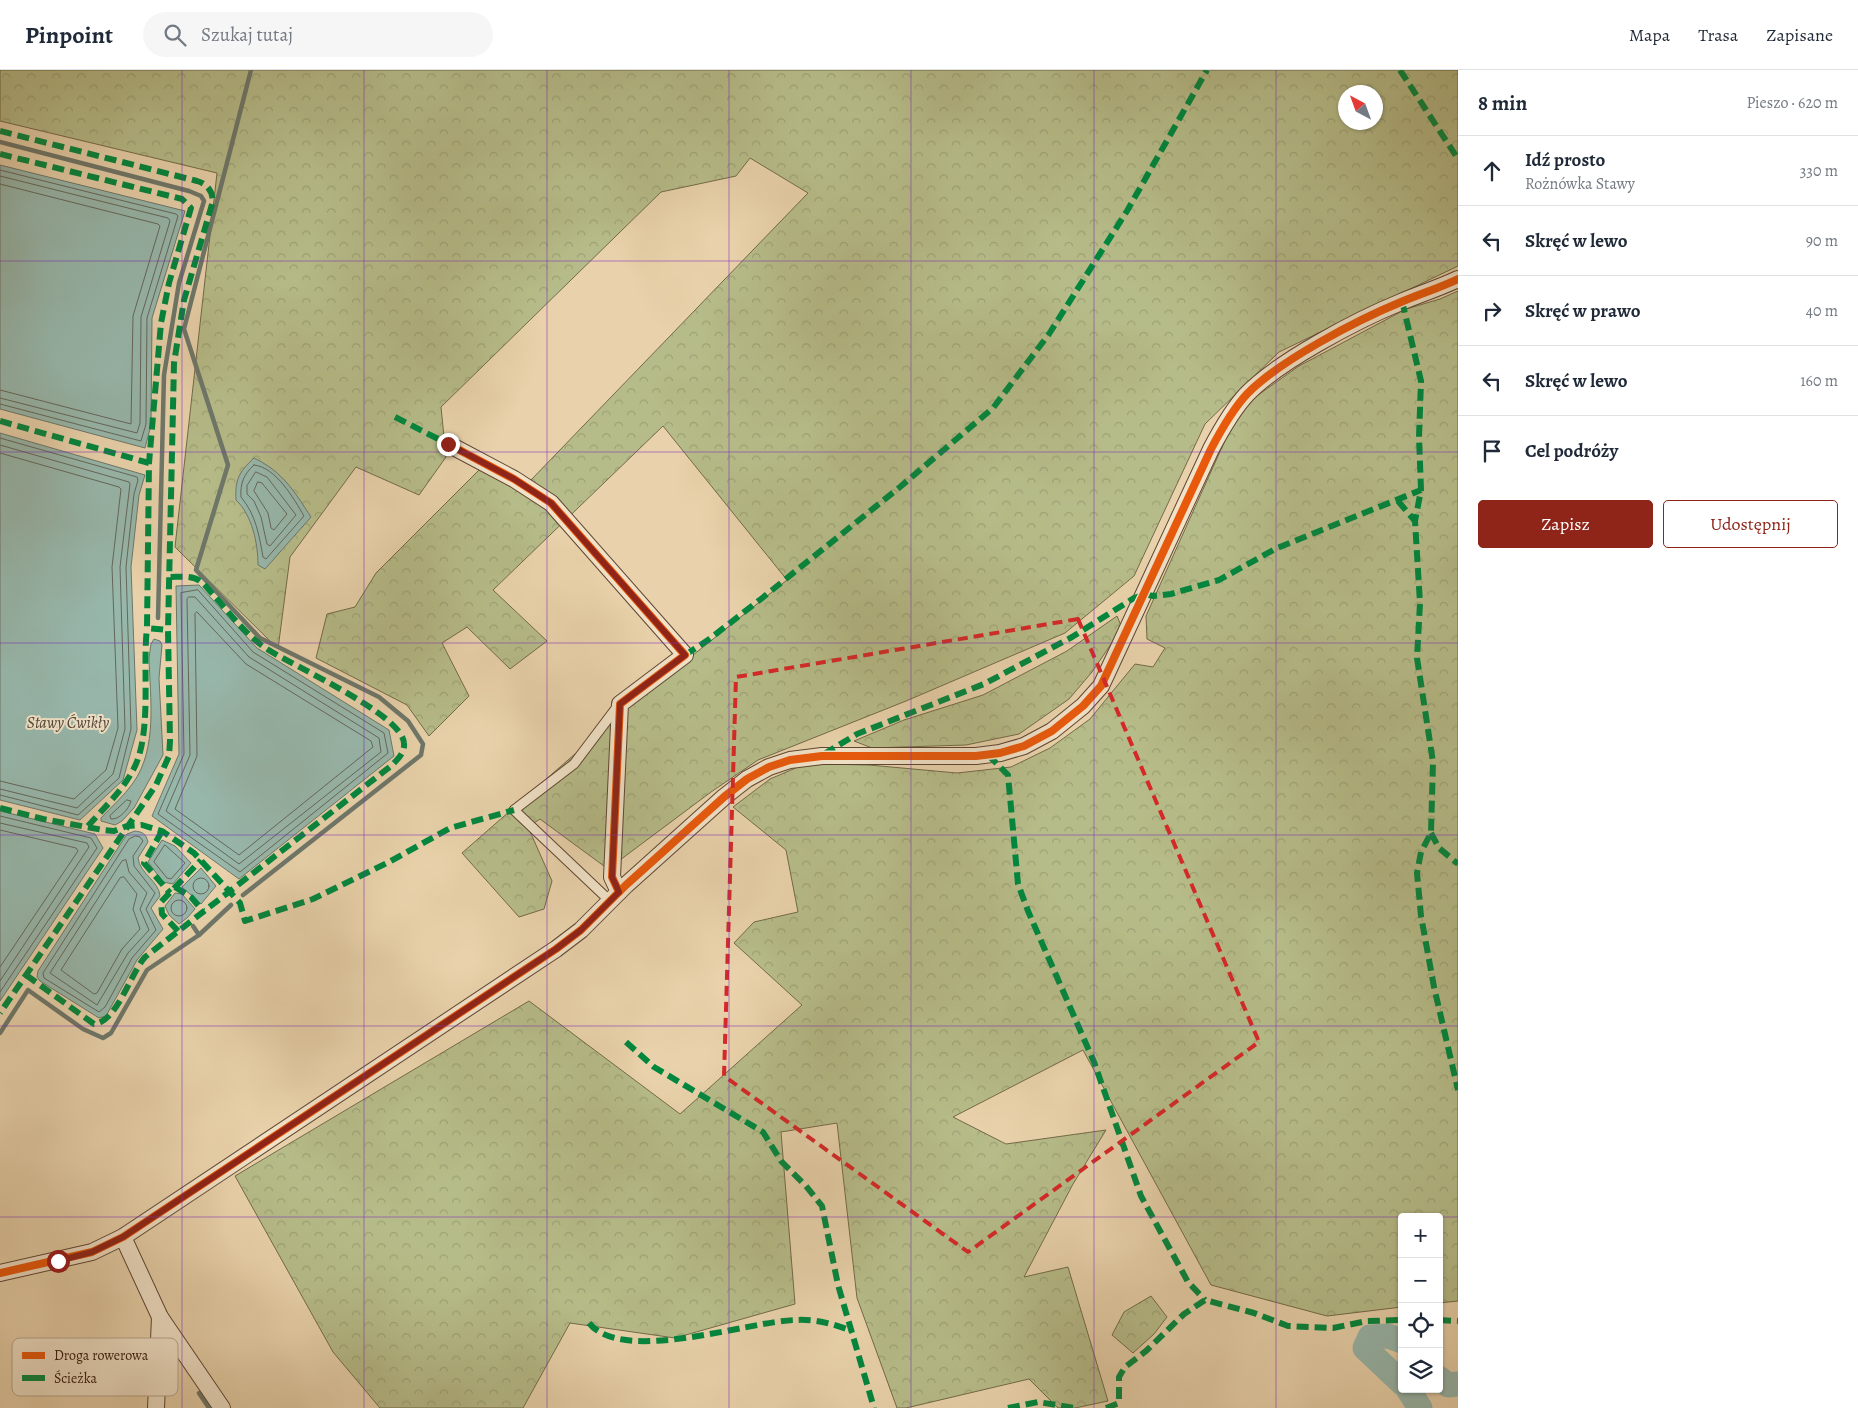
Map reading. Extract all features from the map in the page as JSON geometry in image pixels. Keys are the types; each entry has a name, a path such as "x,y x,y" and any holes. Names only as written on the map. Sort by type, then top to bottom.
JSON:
{"street":[{"path":"0,1273 92,1252 123,1237 556,949 581,930 724,797 769,767 790,760 822,756 988,755 1024,746 1060,725 1094,696 1104,680 1211,449 1223,426 1245,396 1271,374 1318,345 1395,304 1458,279"},
{"path":"448,444 514,479 551,503 685,655 620,704 612,877 615,897"},
{"path":"123,1237 160,1317 174,1338"},
{"path":"159,1338 160,1317"},
{"path":"178,1343 222,1408"}],"lane":[{"path":"615,897 514,810 574,764 620,704"}],"highlighted area":[{"path":"1078,619 1259,1042 968,1252 724,1076 736,677"}],"green space":[{"path":"0,70 1458,70 1458,266 1279,352 1205,424 1134,576 1065,633 906,701 758,760 711,792 608,869 540,819 528,827 552,881 544,909 519,917 462,853 633,703 787,580 663,426 493,590 547,641 510,669 467,627 442,643 469,696 429,736 407,705 316,658 327,614 355,607 376,573 491,458 530,481 808,193 750,158 736,176 661,192 441,407 446,457 419,495 356,467 290,557 278,649 175,547 217,173 0,121"},
{"path":"1458,291 1458,1301 1443,1303 1443,1213 1398,1213 1398,1307 1327,1316 1211,1285 1083,1050 953,1117 1006,1144 1106,1130 1073,1184 1024,1277 1068,1267 1108,1401 1075,1408 1058,1408 1029,1379 906,1408 897,1408 857,1298 837,1123 781,1132 795,1304 675,1338 570,1323 523,1408 380,1408 333,1352 235,1176 529,1001 680,1114 802,1005 734,943 754,922 798,912 786,850 733,807 770,779 798,767 824,764 869,765 957,773 1011,767 1050,748 1090,719 1135,664 1153,667 1165,648 1147,639 1146,616 1232,425 1251,400 1299,366 1406,309 1440,299"},
{"path":"1117,616 1122,628 1092,672 1069,699 1019,734 966,745 872,748 854,741 904,720 983,695 1067,651"},
{"path":"1151,1296 1167,1317 1154,1334 1133,1353 1112,1335 1124,1312"}],"water":[{"path":"0,165 185,211 152,318 151,425 145,448 0,409"},
{"name":"Stawy Ćwikły","path":"0,433 145,475 139,495 131,567 137,730 123,780 80,820 0,800"},
{"path":"254,458 273,469 287,483 311,517 265,569 258,565 257,548 250,521 242,506 236,500 236,487 239,476"},
{"path":"199,585 257,648 389,730 394,756 239,879 152,816 179,754 176,586"},
{"path":"154,639 160,641 162,645 159,678 163,755 134,808 122,821 115,825 101,821 101,818 133,783 141,769 146,754 151,722 149,658 151,644"},
{"path":"0,811 95,834 103,848 0,1001"},
{"path":"135,831 144,834 148,842 138,858 139,864 159,891 160,896 151,908 163,929 137,960 106,1016 99,1018 40,981 37,977 38,971 127,834"},
{"path":"162,840 175,846 191,863 173,884 163,882 148,862"},
{"path":"201,868 216,886 201,904 182,887"},
{"path":"175,893 182,894 195,909 179,924 169,915 165,906"}],"waterway":[{"path":"243,895 421,755 423,744 408,721 379,697 260,638 196,570 228,465 184,329 251,70"},
{"path":"0,142 189,191 201,196 204,201 179,283 164,375 158,618"},
{"path":"0,1033 28,990 83,1029 103,1038 111,1033 147,970 199,935 231,905"},
{"path":"193,926 199,935"},
{"path":"1398,1340 1388,1336 1370,1337 1365,1348 1398,1379"},
{"path":"1443,1381 1448,1385 1458,1384"},
{"path":"199,1393 209,1408"},
{"path":"1411,1393 1420,1408"}],"marked path":[{"path":"685,655 708,640 761,599 900,487 993,408 1049,334 1127,211 1207,70"},
{"path":"1400,70 1458,159"},
{"path":"0,131 197,181 204,184 210,191 213,201 184,300 174,363 168,630"},
{"path":"0,154 182,199 191,208 169,283 161,323 149,463"},
{"path":"1402,301 1421,381 1419,437 1421,490 1415,521 1420,603 1417,658 1433,762 1431,833 1421,852 1417,873 1421,916 1434,987 1458,1090"},
{"path":"395,417 448,444"},
{"path":"0,421 149,463 147,628 168,630 170,741 169,756 156,785 0,1013"},
{"path":"824,754 857,734 984,684 1072,637 1134,598 1145,594 1153,596 1171,594 1219,580 1275,549 1421,490"},
{"path":"1398,501 1415,521"},
{"path":"26,975 94,1024 102,1021 110,1015 145,957 391,766 403,750 404,743 399,731 385,718 367,705 260,644 197,579 170,577"},
{"path":"88,826 123,786 132,772 138,757 145,722 147,628"},
{"path":"988,755 1008,775 1018,884 1094,1062 1141,1196 1188,1282 1205,1300"},
{"path":"0,808 43,819 103,830 114,831 127,826 142,825 162,831 194,853 240,903 245,921 313,899 389,862 450,828 514,810"},
{"path":"162,831 144,863 170,893"},
{"path":"1431,833 1439,848 1458,864"},
{"path":"178,931 162,914 161,902 201,860"},
{"path":"175,887 191,897 203,911"},
{"path":"626,1042 654,1067 763,1132 781,1161 806,1186 822,1206 838,1285 874,1408"},
{"path":"1106,1408 1119,1403 1119,1377 1125,1367 1146,1351 1184,1314 1205,1300 1254,1313 1288,1326 1333,1328 1367,1321 1398,1320"},
{"path":"589,1323 606,1335 629,1340 657,1341 687,1338 796,1320 811,1320 852,1331"},
{"path":"1443,1320 1458,1321"},
{"path":"1008,1408 1038,1402 1075,1408"}],"cycle path":[{"path":"0,1273 92,1252 123,1237 556,949 581,930 626,885 724,797 747,779 769,767 790,760 822,756 976,756 1000,753 1024,746 1052,731 1083,706 1101,686 1211,449 1232,413 1247,394 1278,368 1341,330 1408,299 1458,279"},
{"path":"448,444 514,479 551,503 685,655 620,704 612,877 619,892"}],"route":[{"path":"58,1261 92,1252 123,1237 556,949 581,930 619,892 614,885 612,877 620,704 685,655 551,503 514,479 448,444"}]}
